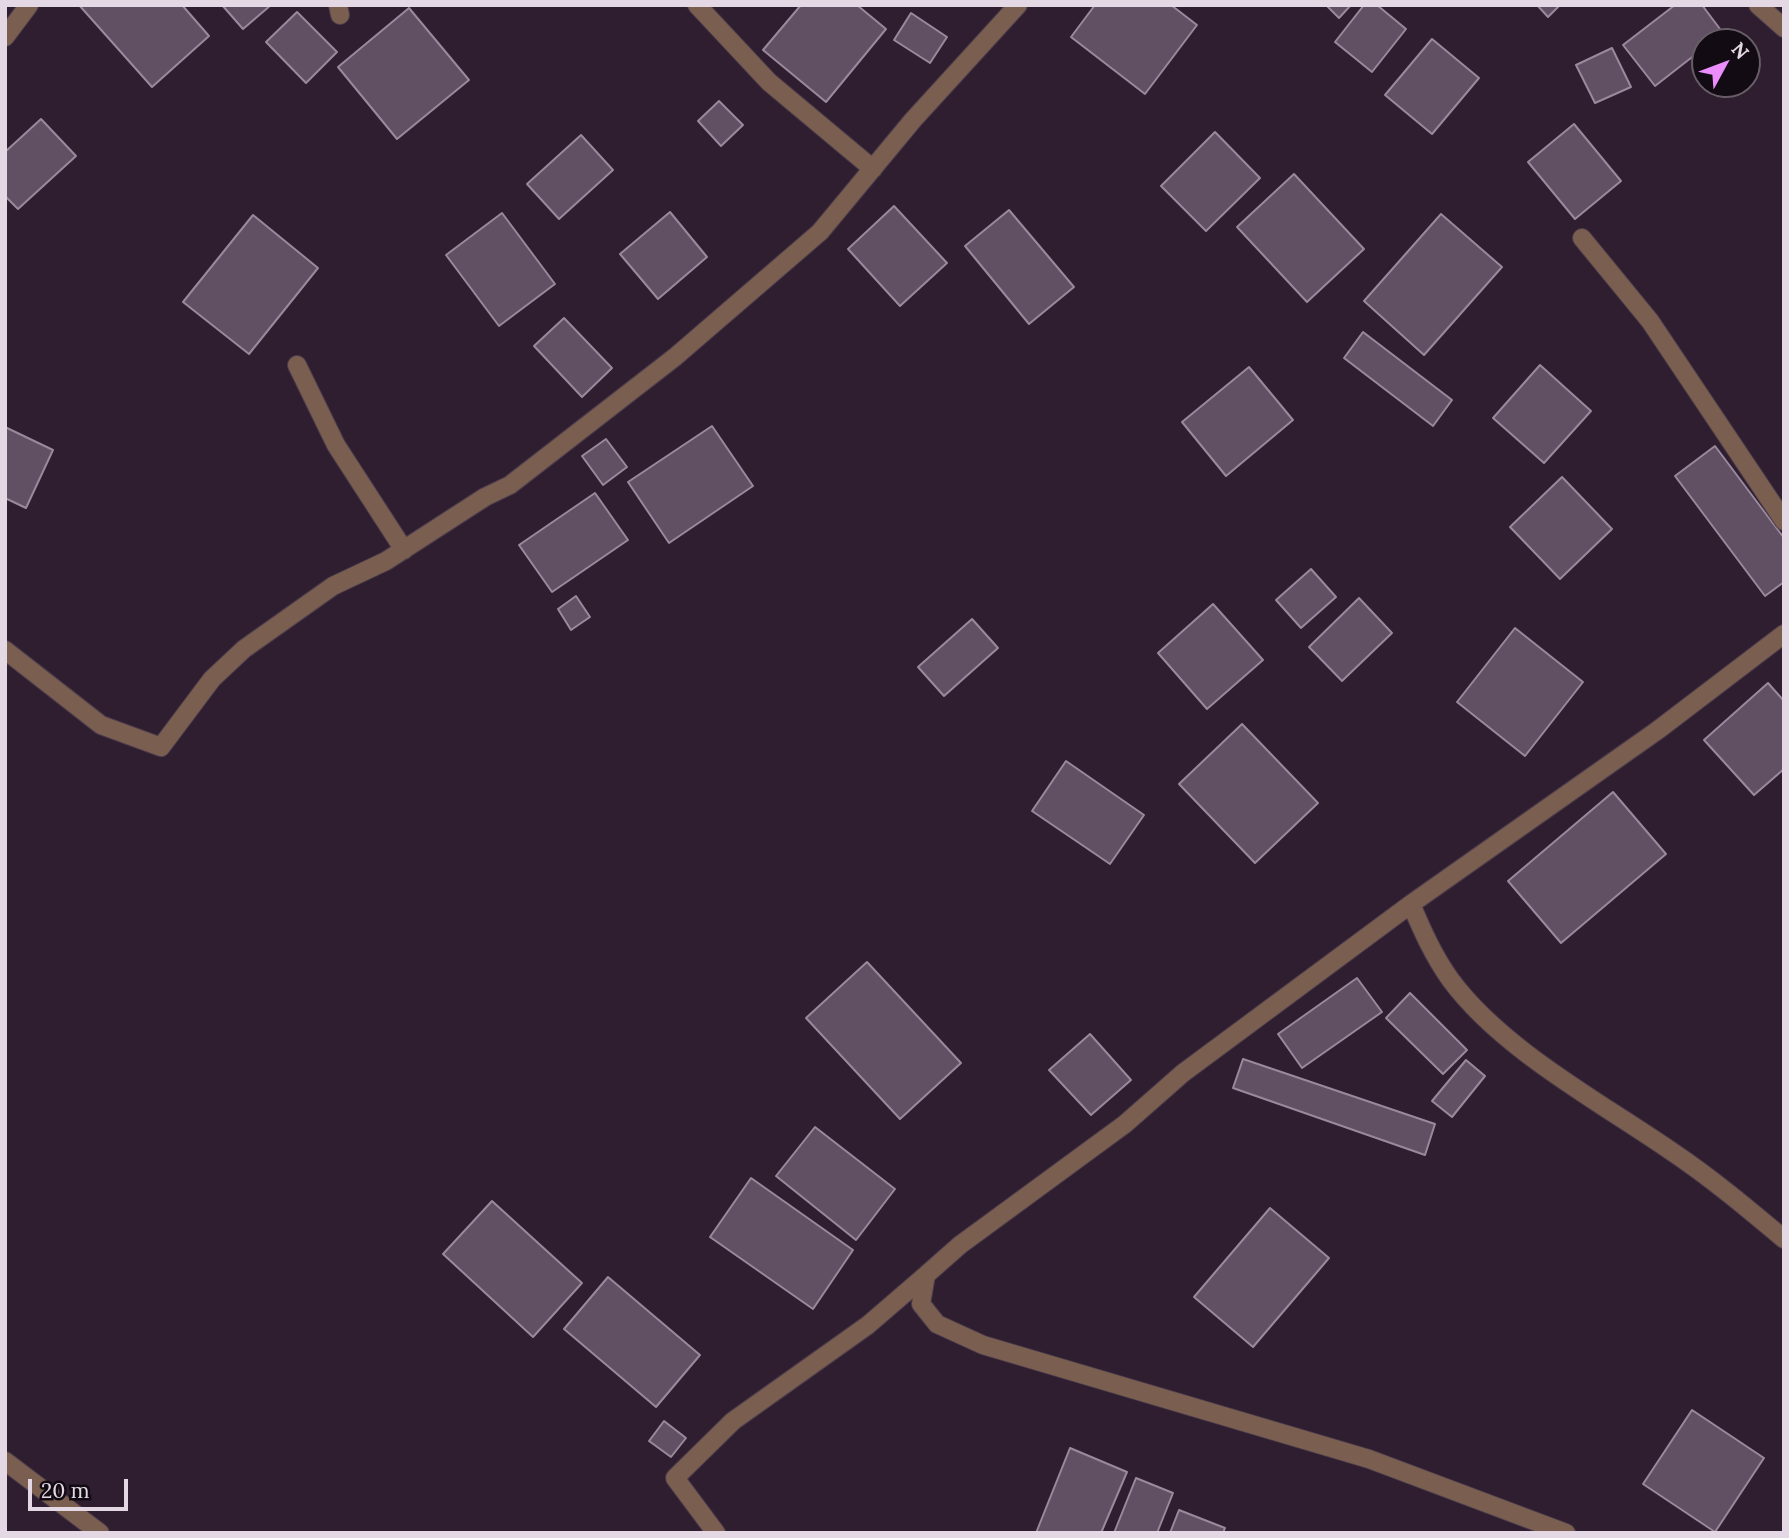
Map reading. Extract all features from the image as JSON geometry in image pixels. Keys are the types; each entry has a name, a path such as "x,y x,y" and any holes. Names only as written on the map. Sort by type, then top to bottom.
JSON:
{"street":[{"path":"5,37 29,5"},
{"path":"697,5 769,82 873,169"},
{"path":"5,650 101,725 161,747 212,678 244,649 333,586 404,550 485,497 510,485 676,357 820,232 913,120 1018,5"},
{"path":"1758,5 1784,28"},
{"path":"1582,238 1650,321 1784,521"},
{"path":"297,365 336,444 404,550"},
{"path":"716,1533 675,1478 733,1421 868,1325 960,1245 1125,1124 1183,1073 1411,904 1658,730 1784,634"},
{"path":"1411,904 1427,942 1451,980 1490,1022 1572,1086 1674,1152 1784,1239"},
{"path":"926,1275 921,1304 937,1324 983,1345 1369,1459 1566,1533"},
{"path":"5,1461 100,1533"}],"building":[{"path":"79,5 182,5 209,36 152,87"},
{"path":"222,5 271,5 243,29"},
{"path":"801,5 857,5 886,29 826,102 763,50"},
{"path":"1095,5 1171,5 1197,25 1145,94 1071,37"},
{"path":"1326,5 1351,5 1339,18"},
{"path":"1364,5 1377,5 1406,29 1372,72 1335,42"},
{"path":"1537,5 1560,5 1548,17"},
{"path":"1675,5 1702,5 1719,28 1691,28 1691,58 1655,86 1623,45"},
{"path":"409,8 469,80 397,139 338,67"},
{"path":"297,12 337,52 306,83 266,42"},
{"path":"911,13 947,37 930,63 894,40"},
{"path":"1432,39 1479,78 1432,134 1385,95"},
{"path":"1612,48 1631,87 1595,103 1576,65"},
{"path":"719,101 743,125 721,146 698,121"},
{"path":"41,119 76,156 18,209 5,196 5,152"},
{"path":"1574,124 1621,181 1575,219 1528,162"},
{"path":"1215,132 1260,178 1206,231 1161,186"},
{"path":"581,135 613,170 559,219 527,184"},
{"path":"1294,174 1364,249 1307,302 1237,227"},
{"path":"894,206 947,263 900,306 848,249"},
{"path":"1009,210 1074,287 1029,324 965,246"},
{"path":"670,212 707,257 658,299 620,254"},
{"path":"502,213 555,284 499,326 446,255"},
{"path":"1441,214 1502,267 1424,355 1364,301"},
{"path":"253,215 318,268 249,354 183,302"},
{"path":"564,318 612,368 582,397 534,346"},
{"path":"1363,332 1452,400 1433,426 1344,358"},
{"path":"1540,365 1591,411 1544,463 1493,418"},
{"path":"1249,367 1293,420 1226,476 1182,422"},
{"path":"712,426 753,486 669,543 628,482"},
{"path":"5,427 53,450 26,508 5,498"},
{"path":"606,439 627,467 603,485 582,456"},
{"path":"1715,446 1784,538 1784,582 1765,596 1675,476"},
{"path":"1562,477 1612,529 1560,579 1510,527"},
{"path":"595,493 628,540 552,592 519,545"},
{"path":"1311,569 1336,597 1301,628 1276,600"},
{"path":"576,596 590,617 571,630 558,609"},
{"path":"1359,598 1392,633 1342,681 1309,647"},
{"path":"1213,604 1263,660 1207,709 1158,653"},
{"path":"972,619 998,648 944,696 918,667"},
{"path":"1515,628 1583,682 1525,756 1457,702"},
{"path":"1768,683 1784,701 1784,769 1754,795 1704,740"},
{"path":"1242,724 1318,803 1255,863 1179,784"},
{"path":"1066,761 1144,815 1110,864 1032,811"},
{"path":"1613,792 1666,854 1561,943 1508,881"},
{"path":"867,962 961,1063 900,1119 806,1018"},
{"path":"1357,978 1382,1012 1302,1068 1278,1034"},
{"path":"1410,993 1467,1050 1443,1074 1386,1018"},
{"path":"1090,1034 1131,1080 1091,1115 1049,1070"},
{"path":"1243,1059 1435,1124 1425,1155 1233,1088"},
{"path":"1466,1060 1485,1076 1452,1117 1432,1101"},
{"path":"815,1127 895,1189 856,1240 776,1176"},
{"path":"751,1178 853,1250 813,1309 710,1237"},
{"path":"492,1201 582,1283 533,1337 443,1254"},
{"path":"1270,1208 1329,1258 1253,1347 1194,1297"},
{"path":"608,1277 700,1355 656,1407 564,1329"},
{"path":"1692,1410 1764,1458 1715,1532 1643,1484"},
{"path":"664,1421 686,1438 671,1457 649,1441"},
{"path":"1070,1448 1127,1472 1101,1533 1036,1533"},
{"path":"1136,1478 1173,1493 1157,1533 1114,1533"},
{"path":"1179,1510 1225,1528 1223,1533 1170,1533"}]}
